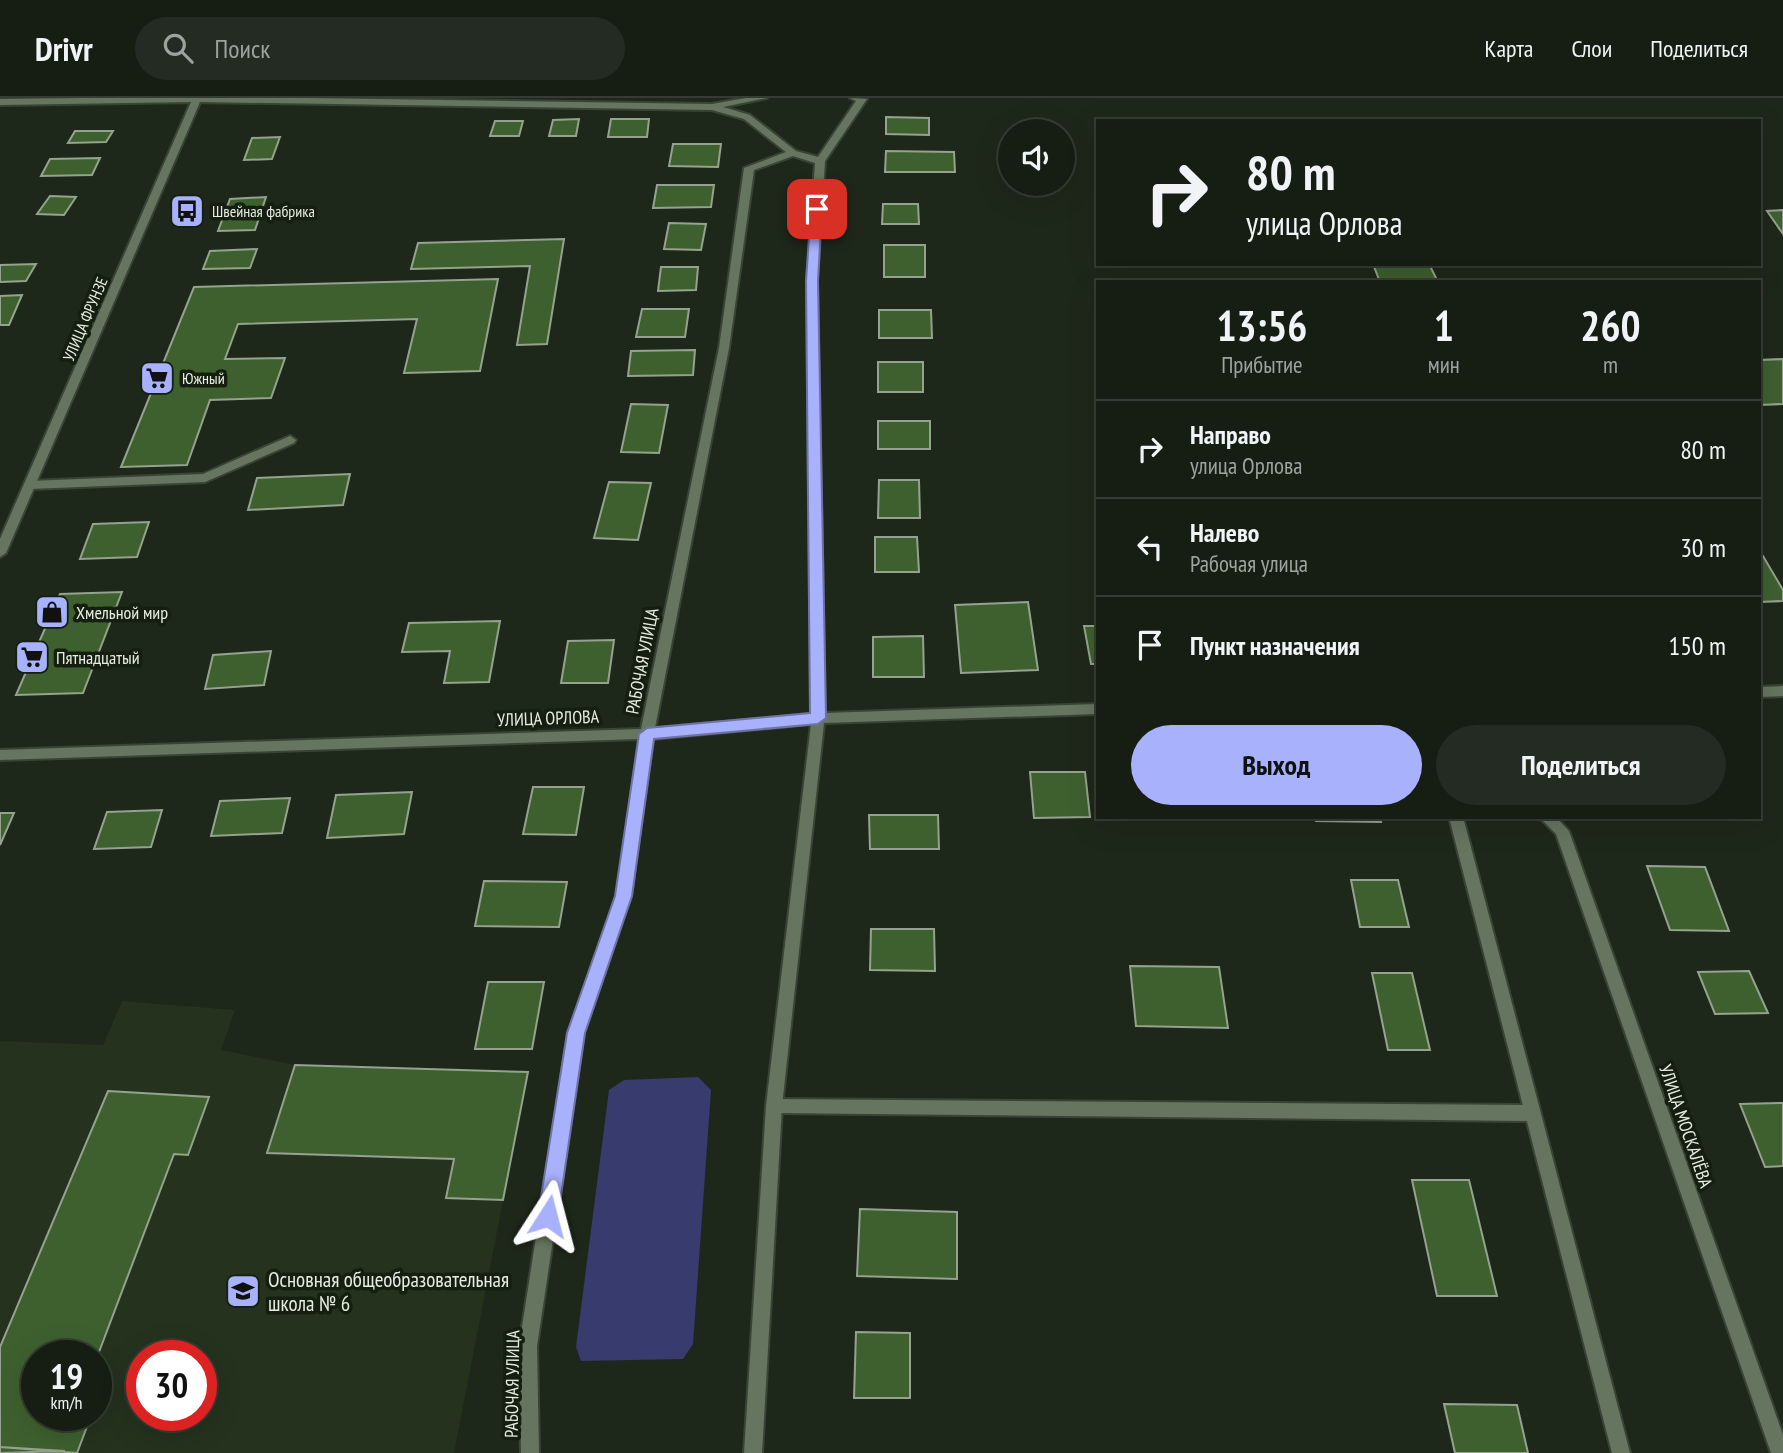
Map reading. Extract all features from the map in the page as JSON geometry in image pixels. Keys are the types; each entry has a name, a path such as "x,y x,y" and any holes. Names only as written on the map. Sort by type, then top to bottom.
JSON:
{"street":[{"path":"0,102 196,99 712,107 762,98"},
{"path":"855,98 870,98"},
{"name":"УЛИЦА ФРУНЗЕ","path":"0,553 196,99"},
{"path":"753,1453 774,1106 818,718 812,281 820,161 862,99"},
{"path":"712,107 747,117 793,153 820,161"},
{"name":"РАБОЧАЯ УЛИЦА","path":"530,1453 528,1346 576,1033 624,896 647,734 724,348 749,168 793,153"},
{"path":"30,485 205,478 290,440"},
{"path":"1761,692 1783,691"},
{"name":"УЛИЦА ОРЛОВА","path":"0,755 647,734 818,718 1096,709"},
{"path":"1457,819 1621,1453"},
{"name":"УЛИЦА МОСКАЛЁВА","path":"1548,819 1562,831 1780,1453"},
{"path":"774,1106 1531,1113"}],"shaded area":[{"name":"Основная общеобразовательная школа № 6","path":"122,1001 235,1010 221,1050 295,1065 528,1072 454,1453 0,1453 0,1041 103,1045"},
{"path":"698,1077 711,1090 693,1344 683,1359 581,1361 576,1347 609,1090 624,1080"}],"building":[{"path":"886,117 929,118 929,135 886,134"},
{"path":"579,119 576,136 549,136 553,120"},
{"path":"611,119 649,119 647,137 608,137"},
{"path":"495,121 523,121 519,136 490,136"},
{"path":"75,131 113,131 106,142 68,143"},
{"path":"280,137 272,159 244,160 252,138"},
{"path":"673,144 721,144 718,167 669,166"},
{"path":"886,151 954,152 955,172 885,172"},
{"path":"100,158 92,175 41,176 50,159"},
{"path":"657,185 714,185 711,207 653,208"},
{"path":"50,196 76,197 64,215 37,214"},
{"path":"266,197 255,230 218,231 230,199"},
{"path":"883,204 918,204 919,224 882,224"},
{"path":"1783,210 1783,234 1767,211"},
{"path":"669,223 706,224 701,250 664,249"},
{"path":"564,239 547,344 517,345 530,266 411,269 418,243"},
{"path":"884,245 925,245 925,277 884,277"},
{"path":"257,249 250,268 203,269 210,251"},
{"path":"36,264 26,281 0,282 0,265"},
{"path":"1374,266 1430,266 1437,280 1379,280"},
{"path":"661,267 698,267 696,290 658,291"},
{"path":"498,279 480,371 404,373 417,319 238,324 225,359 285,358 271,398 210,400 187,465 121,467 194,287"},
{"path":"22,295 9,325 0,325 0,296"},
{"path":"642,309 689,309 685,337 636,337"},
{"path":"879,310 931,310 932,338 879,338"},
{"path":"695,350 693,375 628,376 631,351"},
{"path":"1783,359 1783,404 1761,405 1761,360"},
{"path":"878,362 923,362 923,392 878,392"},
{"path":"631,404 668,405 659,453 621,452"},
{"path":"878,421 930,421 930,449 878,449"},
{"path":"350,474 343,505 248,510 257,478"},
{"path":"879,480 919,480 920,518 878,518"},
{"path":"609,482 651,483 638,540 594,538"},
{"path":"149,522 137,557 80,559 93,524"},
{"path":"875,537 917,537 919,572 875,572"},
{"path":"1761,556 1783,590 1783,601 1761,602"},
{"path":"122,592 83,693 16,695 60,594"},
{"path":"1028,602 1038,670 961,673 955,605"},
{"path":"500,621 489,682 444,683 450,651 402,652 409,623"},
{"path":"1084,626 1096,626 1096,664 1091,664"},
{"path":"923,636 924,677 873,677 873,637"},
{"path":"614,640 608,683 561,683 568,641"},
{"path":"271,651 264,685 205,689 213,655"},
{"path":"1030,772 1085,772 1090,817 1034,818"},
{"path":"533,787 584,787 576,835 523,834"},
{"path":"412,792 404,834 327,838 336,795"},
{"path":"290,798 282,833 211,836 220,801"},
{"path":"162,810 151,847 94,849 107,812"},
{"path":"0,813 14,813 0,845"},
{"path":"869,815 938,815 939,849 870,849"},
{"path":"1380,819 1381,822 1316,821"},
{"path":"1647,866 1705,867 1729,931 1670,930"},
{"path":"1351,880 1398,880 1409,927 1360,927"},
{"path":"484,881 567,882 559,927 475,926"},
{"path":"871,929 934,929 935,971 870,970"},
{"path":"1130,966 1219,967 1228,1028 1136,1026"},
{"path":"1749,971 1768,1013 1715,1014 1698,972"},
{"path":"1372,973 1412,973 1430,1050 1388,1050"},
{"path":"488,982 544,982 532,1049 475,1049"},
{"path":"295,1065 528,1072 503,1200 446,1198 454,1159 267,1153"},
{"path":"108,1091 209,1097 188,1155 174,1154 104,1340 21,1340 21,1431 85,1431 77,1453 0,1447 0,1347"},
{"path":"1783,1103 1783,1166 1765,1167 1740,1104"},
{"path":"1412,1180 1469,1180 1497,1296 1437,1296"},
{"path":"860,1209 957,1212 957,1279 857,1276"},
{"path":"856,1332 910,1333 910,1398 854,1398"},
{"path":"1444,1404 1517,1405 1528,1453 1455,1453"},
{"path":"0,1447 65,1451 0,1453"}],"place":[{"name":"Швейная фабрика","path":"187,211"},
{"name":"Южный","path":"157,378"},
{"name":"Хмельной мир","path":"52,612"},
{"name":"Пятнадцатый","path":"32,657"},
{"name":"Основная общеобразовательная школа № 6","path":"243,1291"}],"route":[{"path":"548,1216 576,1033 624,896 647,734 818,718 812,281 817,209"}]}
